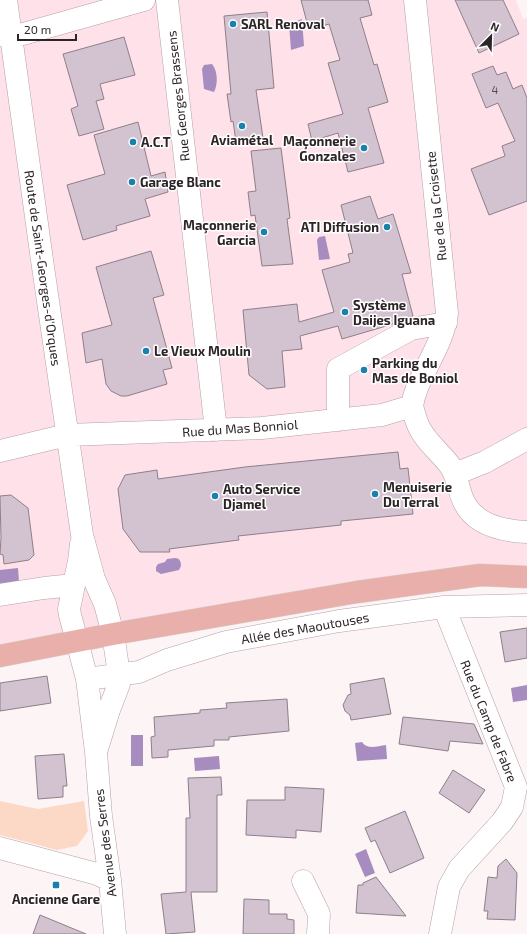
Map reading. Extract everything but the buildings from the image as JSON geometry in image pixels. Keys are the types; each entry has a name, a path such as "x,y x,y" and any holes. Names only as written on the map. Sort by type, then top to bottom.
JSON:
{"main road":[{"path":"0,656 113,634 356,592 480,575 527,577"}],"street":[{"name":"Route de Saint-Georges-d'Orques","path":"6,0 6,34 82,535 94,579 105,604 113,634"},
{"path":"6,34 23,34 144,0"},
{"name":"Rue Georges Brassens","path":"168,0 216,430"},
{"name":"Rue de la Croisette","path":"412,406 417,388 440,341 446,323 447,313 415,0"},
{"path":"338,420 338,369 412,329 446,323"},
{"path":"412,406 420,430 455,474 464,503 473,515 485,523 501,528 527,532"},
{"name":"Rue du Mas Bonniol","path":"0,451 67,435 262,428 382,415 412,406"},
{"path":"455,474 484,462 527,439"},
{"name":"Route de Saint-Georges-d'Orques","path":"77,641 69,609 79,561 82,535"},
{"path":"0,595 74,585"},
{"name":"Allée des Maoutouses","path":"87,679 139,672 167,660 226,642 339,621 444,607 527,605"},
{"name":"Rue du Camp de Fabre","path":"440,934 449,887 459,869 502,822 512,808 516,787 444,607"},
{"name":"Avenue des Serres","path":"96,752 119,684 113,634"},
{"name":"Avenue des Serres","path":"77,641 87,679 115,934"},
{"path":"0,848 97,874 110,880"},
{"path":"303,881 319,914 318,934"}],"shaded area":[{"path":"15,0 516,0 523,19 527,18 527,567 0,651 0,21 36,301 57,301 30,88"},
{"path":"302,19 304,46 291,50 289,24"},
{"path":"212,64 217,78 214,92 204,89 202,69 204,65"},
{"path":"325,236 330,259 319,260 317,240 319,237"},
{"path":"167,559 179,559 180,562 181,566 179,570 161,574 156,571 158,564 165,562"},
{"path":"18,568 19,582 0,585 0,570"},
{"path":"527,685 527,700 513,702 511,688"},
{"path":"131,735 143,735 143,766 131,766"},
{"path":"362,742 369,747 386,745 387,759 357,761 355,743"},
{"path":"219,756 220,769 195,771 194,758"},
{"path":"0,801 38,809 84,801 88,831 77,846 57,850 0,835"},
{"path":"366,849 375,873 365,877 355,854"}],"place":[{"name":"SARL Renoval","path":"233,24"},
{"name":"Aviamétal","path":"242,126"},
{"name":"A.C.T","path":"133,142"},
{"name":"Maçonnerie Gonzales","path":"364,148"},
{"name":"Garage Blanc","path":"132,182"},
{"name":"ATI Diffusion","path":"387,227"},
{"name":"Maçonnerie Garcia","path":"264,232"},
{"name":"Système Daijes Iguana","path":"345,312"},
{"name":"Le Vieux Moulin","path":"146,351"},
{"name":"Parking du Mas de Boniol","path":"364,370"},
{"name":"Menuiserie Du Terral","path":"375,494"},
{"name":"Auto Service Djamel","path":"215,496"},
{"name":"Ancienne Gare","path":"56,885"}]}
